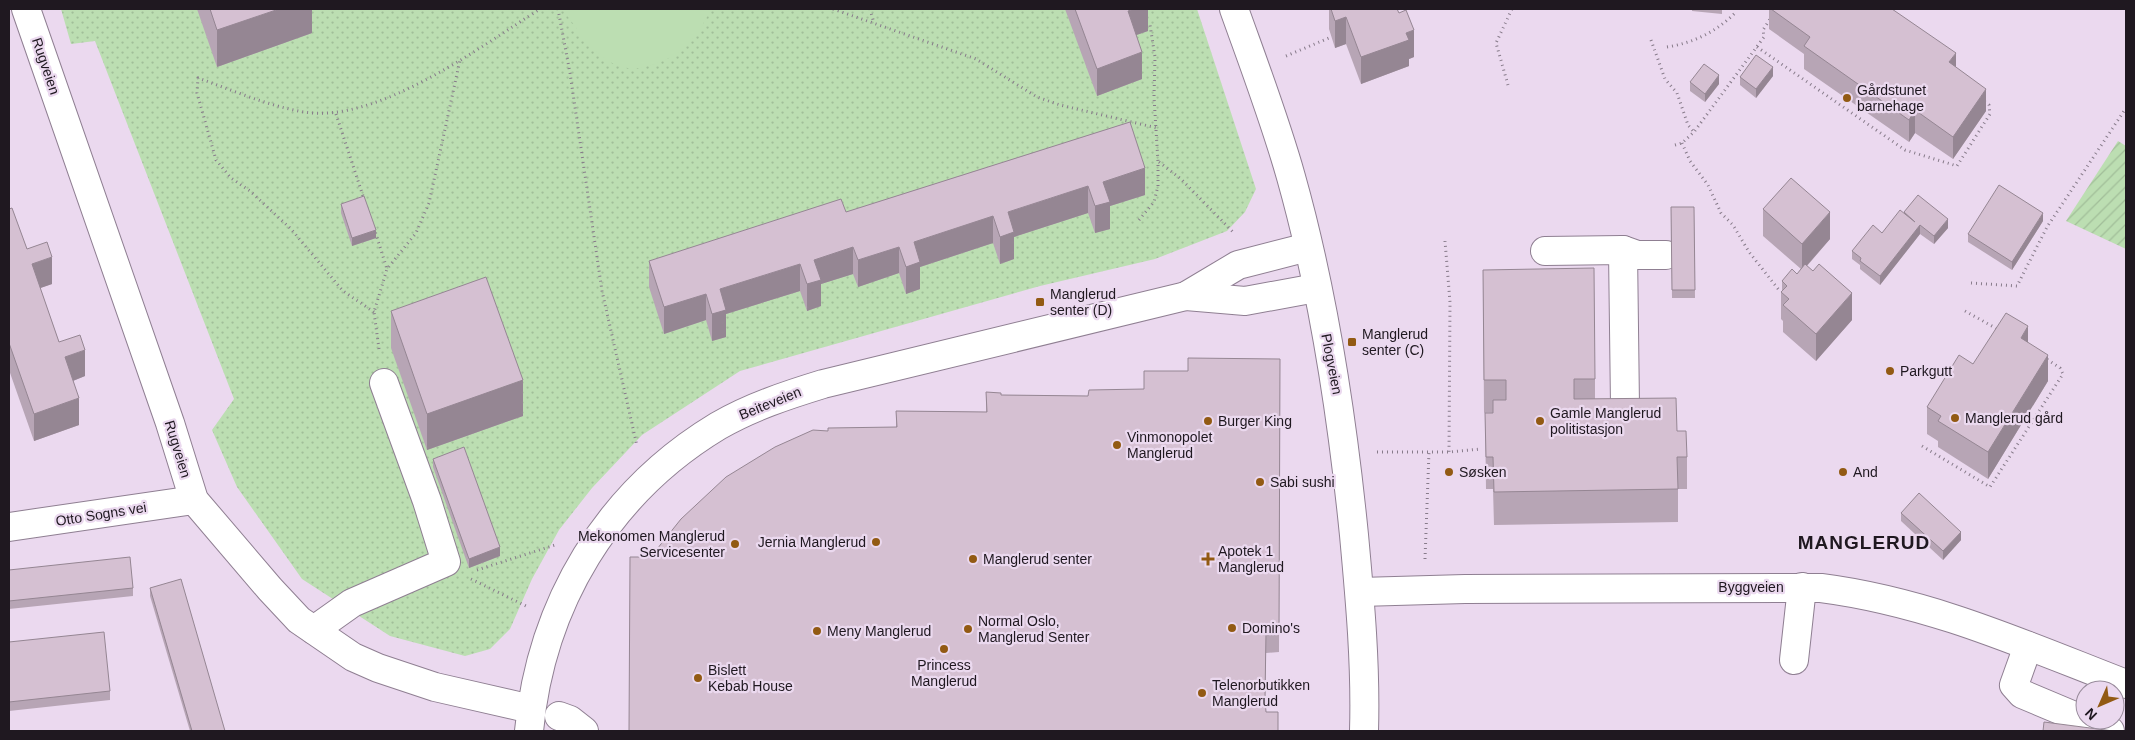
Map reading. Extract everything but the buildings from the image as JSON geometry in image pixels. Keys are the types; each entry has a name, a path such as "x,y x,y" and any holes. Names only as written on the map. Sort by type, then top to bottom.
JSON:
{"street":[{"name":"Rugveien","path":"26,9 170,423 194,500 299,620 353,656 378,668 530,720"},
{"name":"Plogveien","path":"1234,9 1274,121 1291,177 1308,247 1336,386 1351,493 1360,592 1364,731"},
{"name":"Beiteveien","path":"530,720 536,679 555,618 565,592 595,542 632,497 661,469 690,445 718,426 779,398 823,384 1186,296 1238,265 1308,247"},
{"path":"1545,251 1623,250 1637,256 1666,255"},
{"path":"1623,250 1624,406"},
{"name":"Beiteveien","path":"1186,296 1245,301 1316,288"},
{"path":"314,630 352,603 454,568 427,501 384,383"},
{"name":"Otto Sogns vei","path":"9,527 194,500"},
{"path":"1794,660 1802,587"},
{"name":"Byggveien","path":"1360,592 1465,589 1821,588 1876,596 1925,608 2126,684"},
{"path":"2028,646 2014,685 2018,690 2022,694 2110,731"}],"path":[{"path":"374,312 343,290 291,229 250,191 231,178 216,160 197,93 198,78 304,112 336,114 395,95 460,60 540,9"},
{"path":"558,9 570,73 602,291 639,452"},
{"path":"833,9 976,59 1037,97 1060,105 1157,128"},
{"path":"870,9 874,23"},
{"path":"1508,86 1496,44 1512,9"},
{"path":"1666,47 1694,40 1711,33 1735,13"},
{"path":"1676,145 1682,143 1694,132 1764,37 1763,30 1772,16"},
{"path":"1139,220 1154,202 1158,186 1157,128 1154,97 1155,57 1150,25"},
{"path":"1280,58 1330,38"},
{"path":"1651,40 1665,79 1677,93 1688,125 1694,132"},
{"path":"1757,47 1905,150 1957,166 1990,114 1988,105 1982,100"},
{"path":"379,349 374,312 388,269 416,233 429,203 460,60"},
{"path":"1971,283 2017,286 2047,227 2126,108"},
{"path":"336,114 367,208"},
{"path":"1682,143 1690,160 1708,185 1721,213 1733,225 1749,252 1779,290"},
{"path":"1158,162 1181,179 1238,237"},
{"path":"374,227 388,269"},
{"path":"1445,240 1450,302 1449,452"},
{"path":"1964,311 2001,331"},
{"path":"1922,446 1990,487 2063,374 2060,368 2038,354"},
{"path":"1374,452 1449,452 1480,449"},
{"path":"1424,564 1428,452"},
{"path":"454,568 561,543"},
{"path":"454,568 528,608"}],"green space":[{"path":"61,9 1197,9 1256,189 1245,212 1227,231 1155,259 1040,286 740,371 642,435 592,488 559,530 532,579 510,629 490,649 465,656 390,636 302,579 237,487 212,430 234,399 95,41 71,44"},
{"path":"562,9 711,9 699,30 685,47 677,53 667,59 644,67 625,68 618,66 599,53 585,39"},
{"path":"2118,141 2126,146 2126,249 2066,221"}],"place":[{"name":"Gårdstunet barnehage","path":"1847,98"},
{"name":"Manglerud senter (D)","path":"1040,302"},
{"name":"Manglerud senter (C)","path":"1352,342"},
{"name":"Parkgutt","path":"1890,371"},
{"name":"Manglerud gård","path":"1955,418"},
{"name":"Burger King","path":"1208,421"},
{"name":"Gamle Manglerud politistasjon","path":"1540,421"},
{"name":"Vinmonopolet Manglerud","path":"1117,445"},
{"name":"Søsken","path":"1449,472"},
{"name":"And","path":"1843,472"},
{"name":"Sabi sushi","path":"1260,482"},
{"name":"Jernia Manglerud","path":"876,542"},
{"name":"Mekonomen Manglerud Servicesenter","path":"735,544"},
{"name":"Manglerud senter","path":"973,559"},
{"name":"Apotek 1 Manglerud","path":"1208,559"},
{"name":"Domino's","path":"1232,628"},
{"name":"Normal Oslo, Manglerud Senter","path":"968,629"},
{"name":"Meny Manglerud","path":"817,631"},
{"name":"Princess Manglerud","path":"944,649"},
{"name":"Bislett Kebab House","path":"698,678"},
{"name":"Telenorbutikken Manglerud","path":"1202,693"}],"district":[{"name":"MANGLERUD","path":"1864,542"}]}
